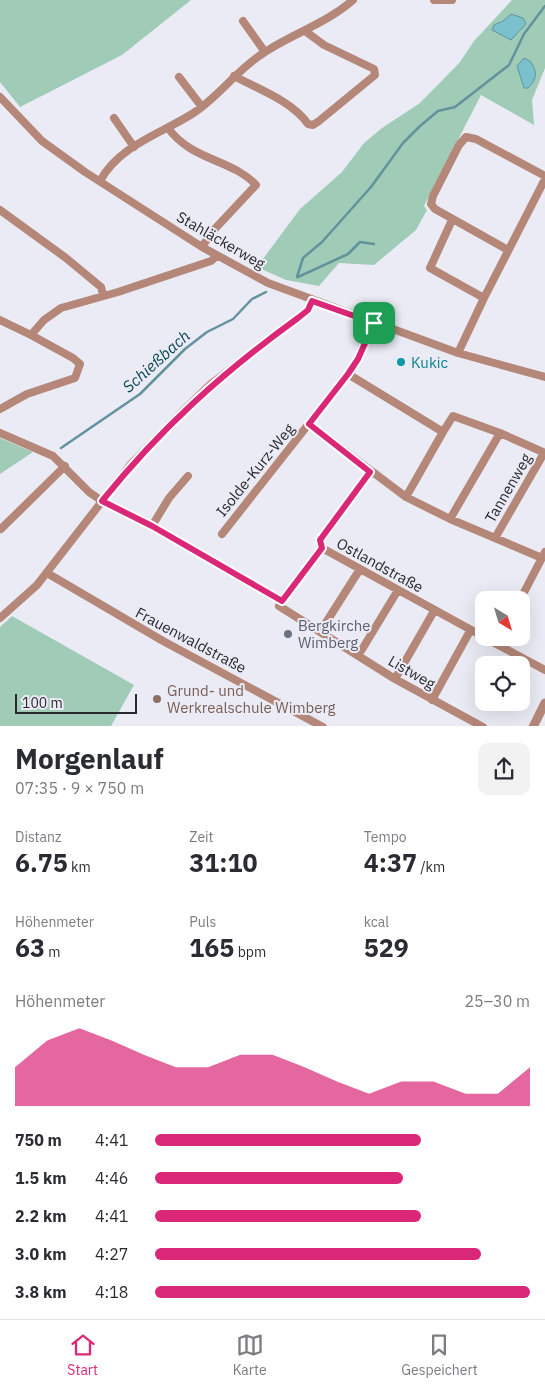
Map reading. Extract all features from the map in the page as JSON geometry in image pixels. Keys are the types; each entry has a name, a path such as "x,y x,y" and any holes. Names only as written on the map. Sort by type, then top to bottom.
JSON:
{"street":[{"path":"100,181 107,170 134,147 202,107 234,76 265,52 326,20 353,0"},
{"path":"434,0 452,0"},
{"path":"243,21 265,52"},
{"path":"234,76 290,106 302,115 308,124 320,121 375,74 374,69 324,45 305,31"},
{"path":"179,77 202,107"},
{"name":"Stahläckerweg","path":"0,97 42,141 202,247 268,284 458,353 545,377"},
{"path":"114,118 134,147"},
{"path":"168,128 177,140 204,157 249,177 256,185 211,234 202,247"},
{"path":"458,353 545,178 476,139 466,137 459,145 431,204 435,210 508,250"},
{"path":"0,210 94,281 101,287 102,295"},
{"path":"452,220 430,268 484,298"},
{"path":"32,335 44,320 62,308 211,262 217,256"},
{"path":"0,618 48,573 131,464 181,413 219,378 308,310 312,301"},
{"path":"0,320 32,335 73,358 80,364 75,378 27,394 0,409"},
{"name":"Isolde-Kurz-Weg","path":"222,534 348,374 358,359 374,323"},
{"path":"348,374 443,432"},
{"path":"406,497 451,415 500,433 545,453"},
{"path":"309,424 370,472 406,497 450,519 495,538 544,555 525,591"},
{"name":"Ostlandstraße","path":"0,433 53,456 89,492 102,501 152,526 282,601 322,548 475,633"},
{"path":"450,519 500,433"},
{"name":"Tannenweg","path":"495,538 545,453"},
{"path":"1,529 65,466"},
{"path":"322,548 320,540 370,472"},
{"path":"152,526 169,498 188,476"},
{"path":"320,632 360,569"},
{"name":"Frauenwaldstraße","path":"48,573 162,641 323,726"},
{"path":"358,656 398,590"},
{"name":"Listweg","path":"279,606 396,679 483,726"},
{"path":"396,679 434,611"},
{"path":"432,700 470,631"},
{"name":"Ostlandstraße","path":"509,646 545,670"},
{"path":"534,726 545,704"}],"green space":[{"path":"0,0 191,0 122,55 20,107 0,82"},
{"path":"512,0 545,0 545,68 532,100 534,125 481,95 424,206 427,210 416,230 374,265 339,263 319,286 286,280 257,267 300,209 342,172 364,143 382,128 420,103 460,62 474,41"},
{"path":"0,438 33,452 0,474"},
{"path":"12,616 134,685 111,726 0,726 0,627"}],"water":[{"path":"511,14 523,18 526,24 511,40 492,30 494,25 503,21"},
{"path":"524,58 530,61 535,72 535,78 528,88 524,88 517,66"}],"waterway":[{"path":"297,277 303,258 322,242 371,187 403,143 438,111 455,107 509,65 524,34 545,6"},
{"path":"298,277 348,254 360,242 374,244"},
{"name":"Schießbach","path":"61,448 140,394 185,349 207,332 233,319 252,299 266,292"}],"place":[{"name":"Kukic","path":"401,362"},
{"name":"Bergkirche Wimberg","path":"288,634"},
{"name":"Grund- und Werkrealschule Wimberg","path":"157,699"}],"route":[{"path":"312,301 374,323 358,359 309,424 370,472 320,540 322,548 282,601 152,526 102,501 131,464 211,384 308,310 312,301"}]}
